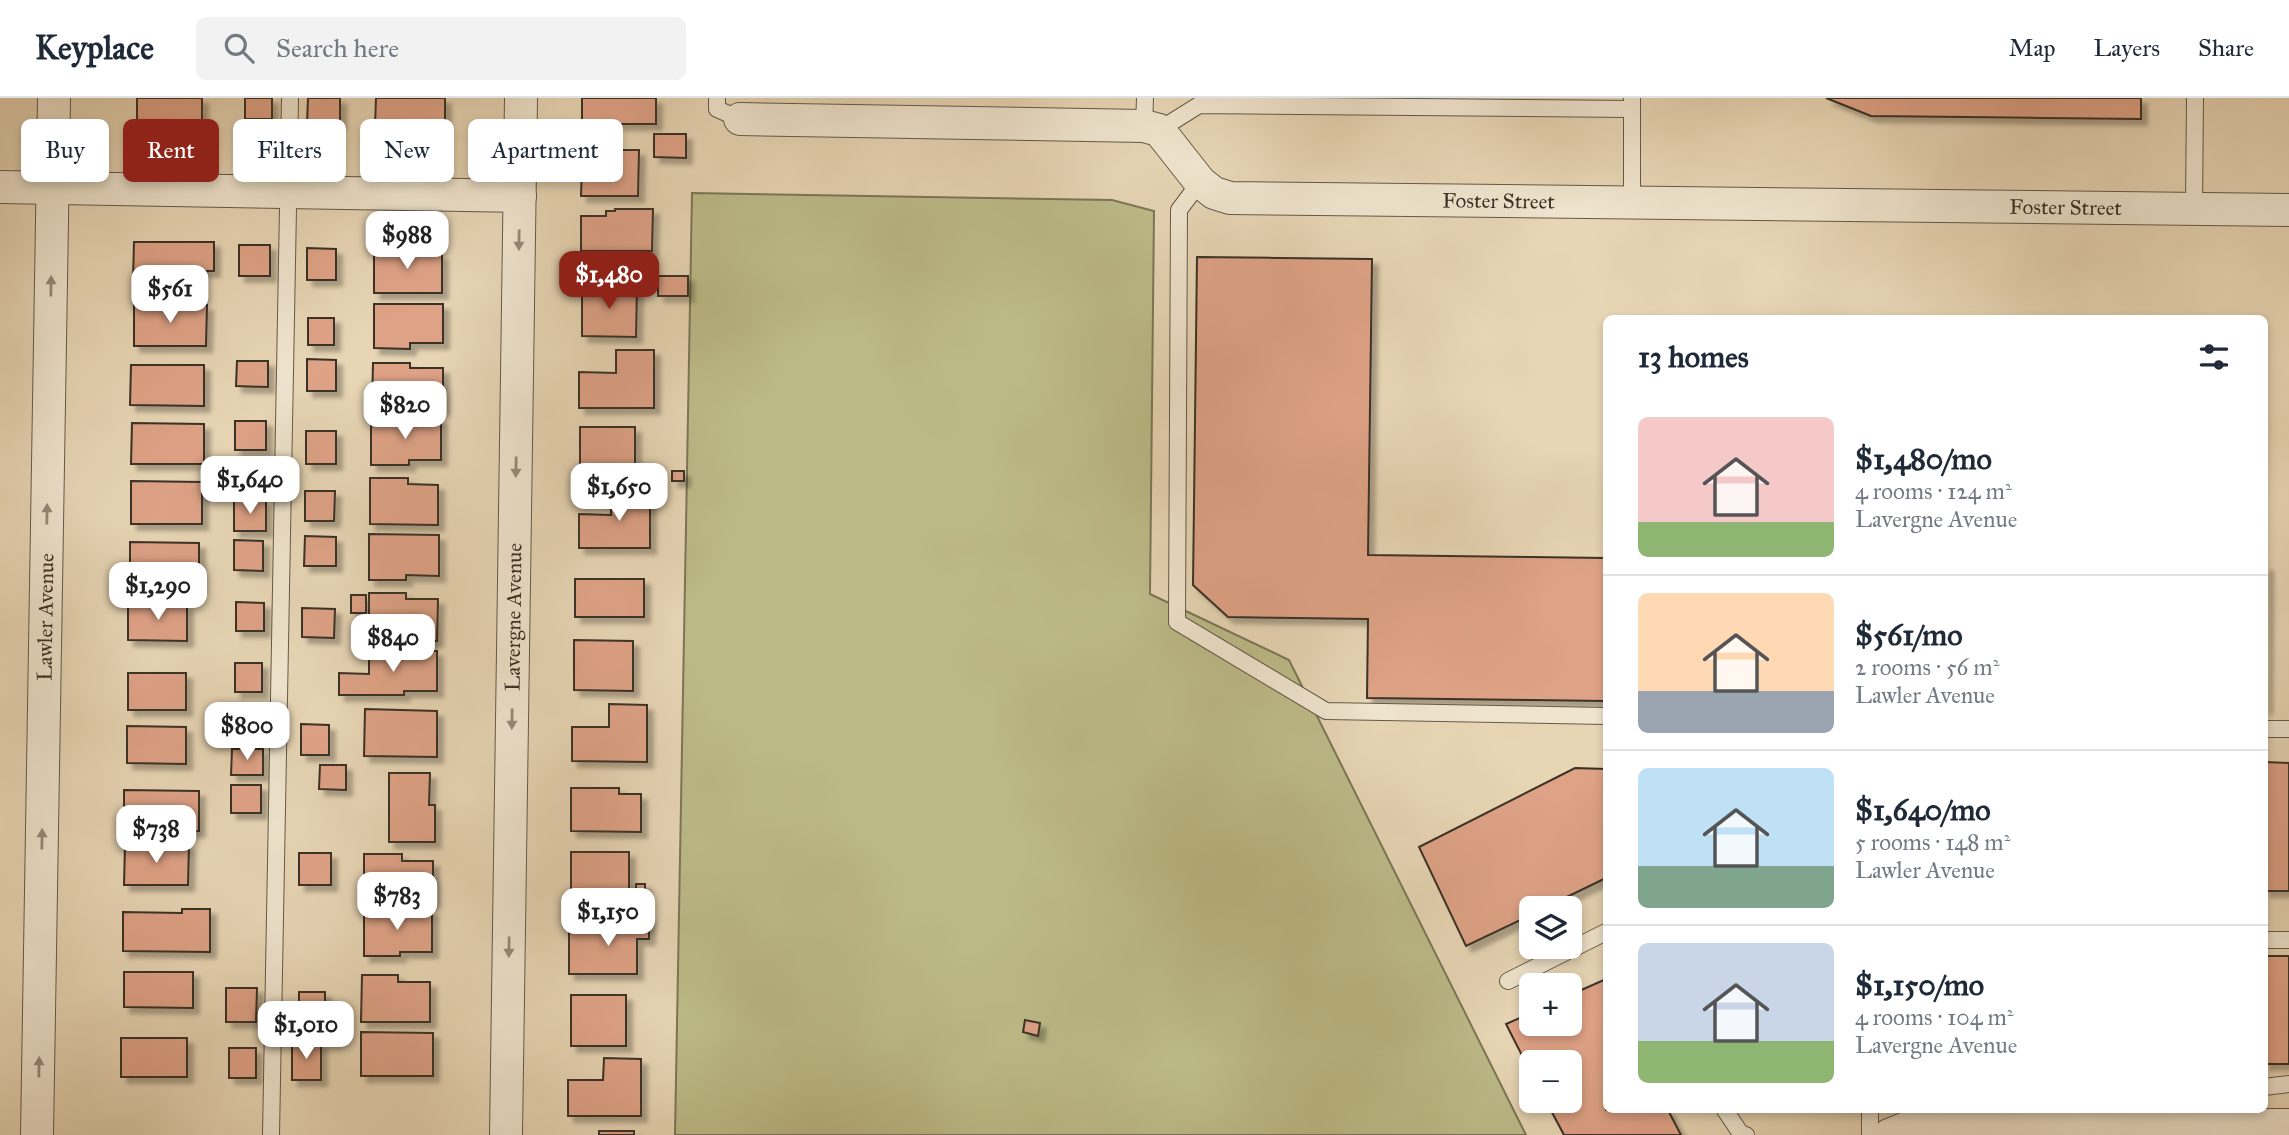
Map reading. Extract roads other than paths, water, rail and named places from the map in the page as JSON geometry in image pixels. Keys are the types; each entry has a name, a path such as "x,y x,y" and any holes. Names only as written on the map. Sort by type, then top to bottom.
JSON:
{"street":[{"name":"Lawler Avenue","path":"37,1135 54,98"},
{"name":"Lavergne Avenue","path":"506,1135 522,98"},
{"path":"728,108 1149,118"},
{"name":"Foster Street","path":"1149,118 1200,182 1214,193 1230,198 2289,210"},
{"path":"0,187 520,195"},
{"path":"1889,1135 1911,1126 2162,1131 2289,1125"}],"lane":[{"path":"271,1135 290,98"},
{"path":"2194,209 2195,98"},
{"path":"1149,118 1199,105 1632,104 1632,203"},
{"path":"1200,182 1179,210 1177,622 1326,711 1603,716"},
{"path":"2268,729 2289,729"},
{"path":"1508,981 1603,934"},
{"path":"2268,940 2289,940"},
{"path":"2268,1087 2289,1084"},
{"path":"1727,1113 1741,1134 1746,1135"},
{"path":"1870,1113 1870,1135"}]}
